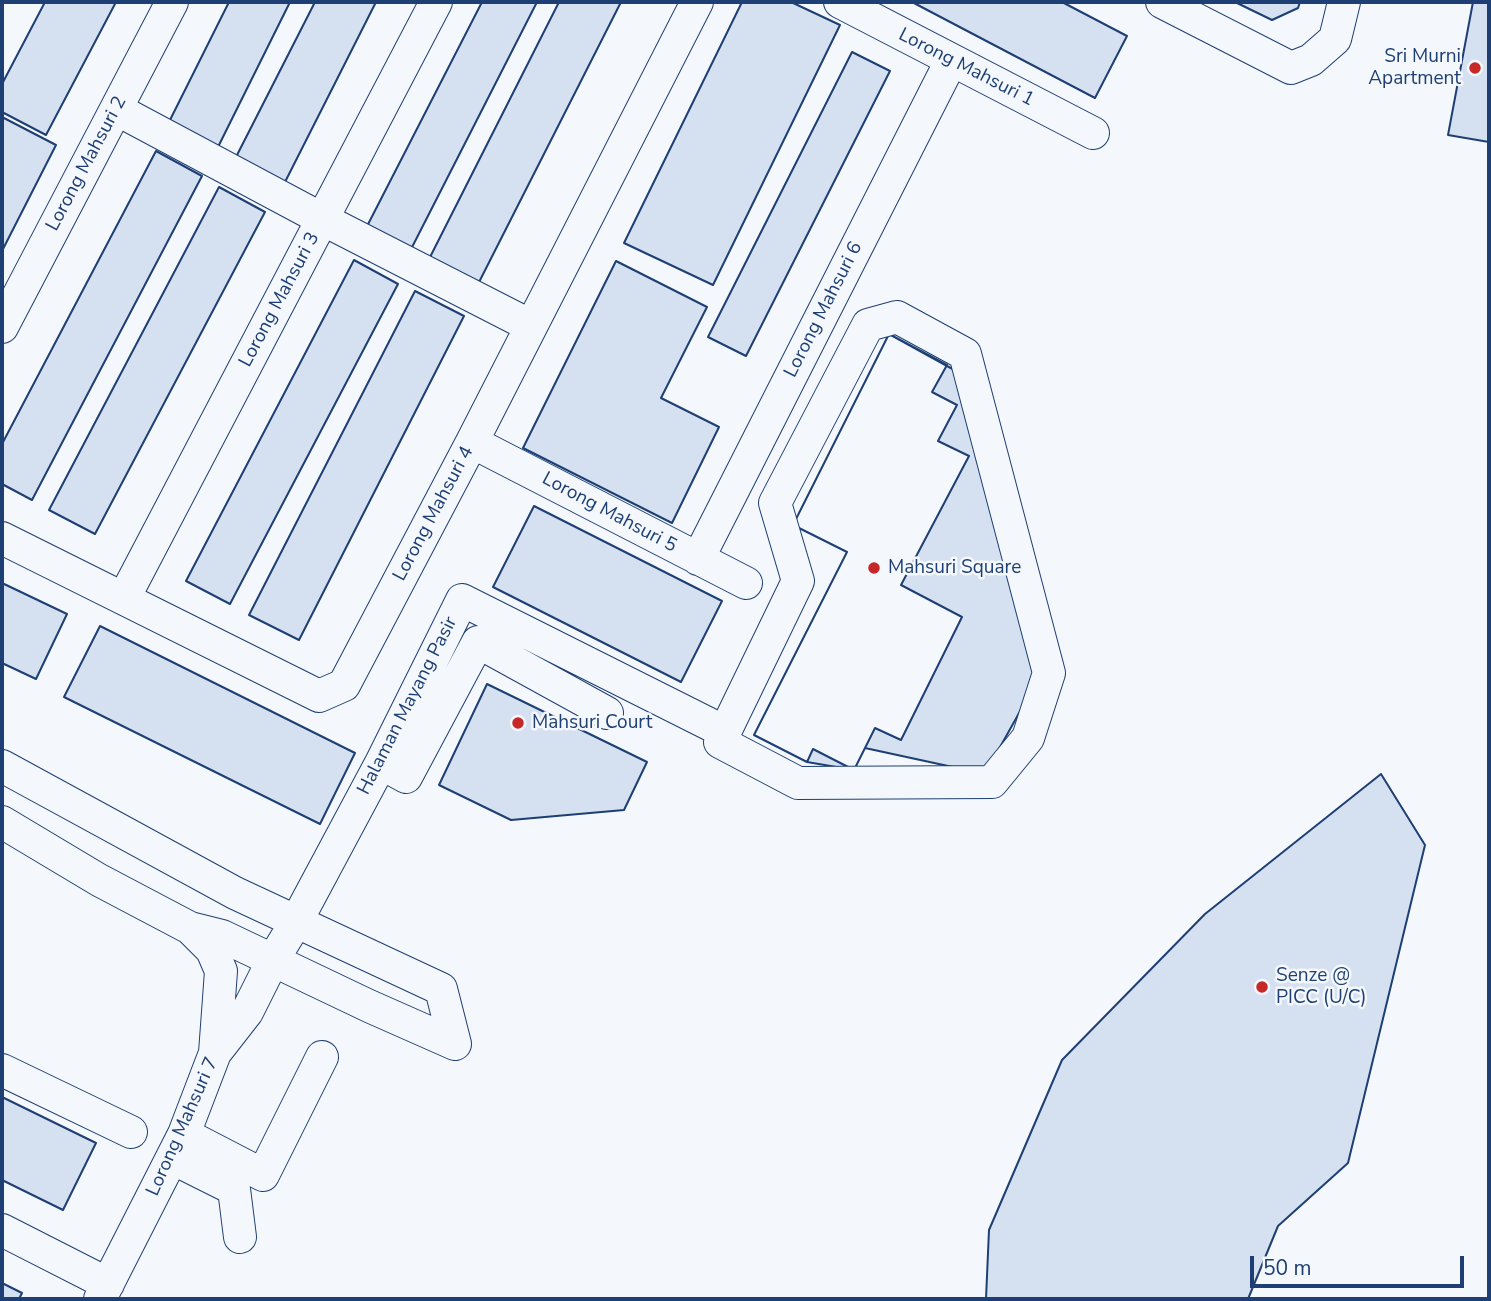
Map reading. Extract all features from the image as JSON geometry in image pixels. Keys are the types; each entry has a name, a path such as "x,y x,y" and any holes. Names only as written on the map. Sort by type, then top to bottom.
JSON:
{"street":[{"name":"Lorong Mahsuri 2","path":"2,327 172,2"},
{"name":"Lorong Mahsuri 3","path":"124,598 436,2"},
{"name":"Lorong Mahsuri 4","path":"2,538 319,696 344,685 472,442 697,2"},
{"name":"Lorong Mahsuri 1","path":"840,2 1093,134"},
{"path":"1162,2 1291,68 1311,60 1335,39 1344,2"},
{"name":"Lorong Mahsuri 6","path":"698,559 951,61"},
{"path":"116,109 531,326"},
{"path":"897,317 965,354 1049,673 1028,738 992,782 798,783 720,742 725,732 798,582 775,503 868,325 897,317"},
{"name":"Lorong Mahsuri 5","path":"472,442 746,583"},
{"name":"Halaman Mayang Pasir","path":"273,960 381,763 462,600 725,732"},
{"path":"381,763 406,777 478,642 607,713"},
{"path":"2,766 225,888 441,989 455,1044 222,936 190,928 99,880 2,822"},
{"path":"190,928 212,950 221,971 215,1053"},
{"name":"Lorong Mahsuri 7","path":"104,1291 178,1146 215,1053 247,1012 273,960"},
{"path":"178,1146 263,1175 322,1057"},
{"path":"2,1070 131,1132"},
{"path":"178,1146 234,1189 240,1237"},
{"path":"2,1230 104,1291"}],"building":[{"path":"45,2 116,2 46,135 2,112 2,84"},
{"path":"229,2 290,2 218,147 169,122"},
{"path":"315,2 376,2 284,184 235,159"},
{"path":"482,2 537,2 406,259 362,236"},
{"path":"559,2 621,2 473,294 424,269"},
{"path":"742,2 791,2 840,25 713,285 624,243"},
{"path":"912,2 1062,2 1127,36 1095,98"},
{"path":"1235,2 1300,2 1298,8 1272,20"},
{"name":"Sri Murni Apartment","path":"1473,2 1489,2 1489,142 1448,135"},
{"path":"852,52 890,71 746,356 708,337"},
{"path":"2,117 56,145 2,251"},
{"path":"156,151 202,176 32,500 2,484 2,444"},
{"path":"219,187 265,212 95,534 49,510"},
{"path":"354,260 398,284 230,604 186,581"},
{"path":"616,261 707,307 661,398 719,427 672,523 523,448"},
{"path":"415,291 464,316 299,640 249,615"},
{"name":"Mahsuri Square","path":"889,334 947,365 932,392 957,405 938,441 969,456 901,585 962,617 901,740 875,728 854,770 813,749 807,762 754,735 847,552 793,525"},
{"name":"Mahsuri Square","path":"889,334 958,372 1037,681 985,774 865,748 854,770 807,762 754,735 847,552 793,525"},
{"path":"534,506 722,601 681,682 493,587"},
{"path":"2,583 67,614 36,679 2,663"},
{"path":"100,626 355,753 320,824 64,697"},
{"name":"Mahsuri Court","path":"487,684 647,762 624,810 511,820 439,785"},
{"name":"Senze @ PICC (U/C)","path":"1381,774 1425,845 1348,1163 1278,1226 1248,1299 986,1299 989,1230 1062,1060 1205,914"},
{"path":"2,1097 96,1143 63,1210 2,1180"},
{"path":"2,1283 22,1293 19,1299 2,1299"}],"place":[{"name":"Sri Murni Apartment","path":"1475,68"},
{"name":"Mahsuri Square","path":"874,568"},
{"name":"Mahsuri Court","path":"518,723"},
{"name":"Senze @ PICC (U/C)","path":"1262,987"}]}
